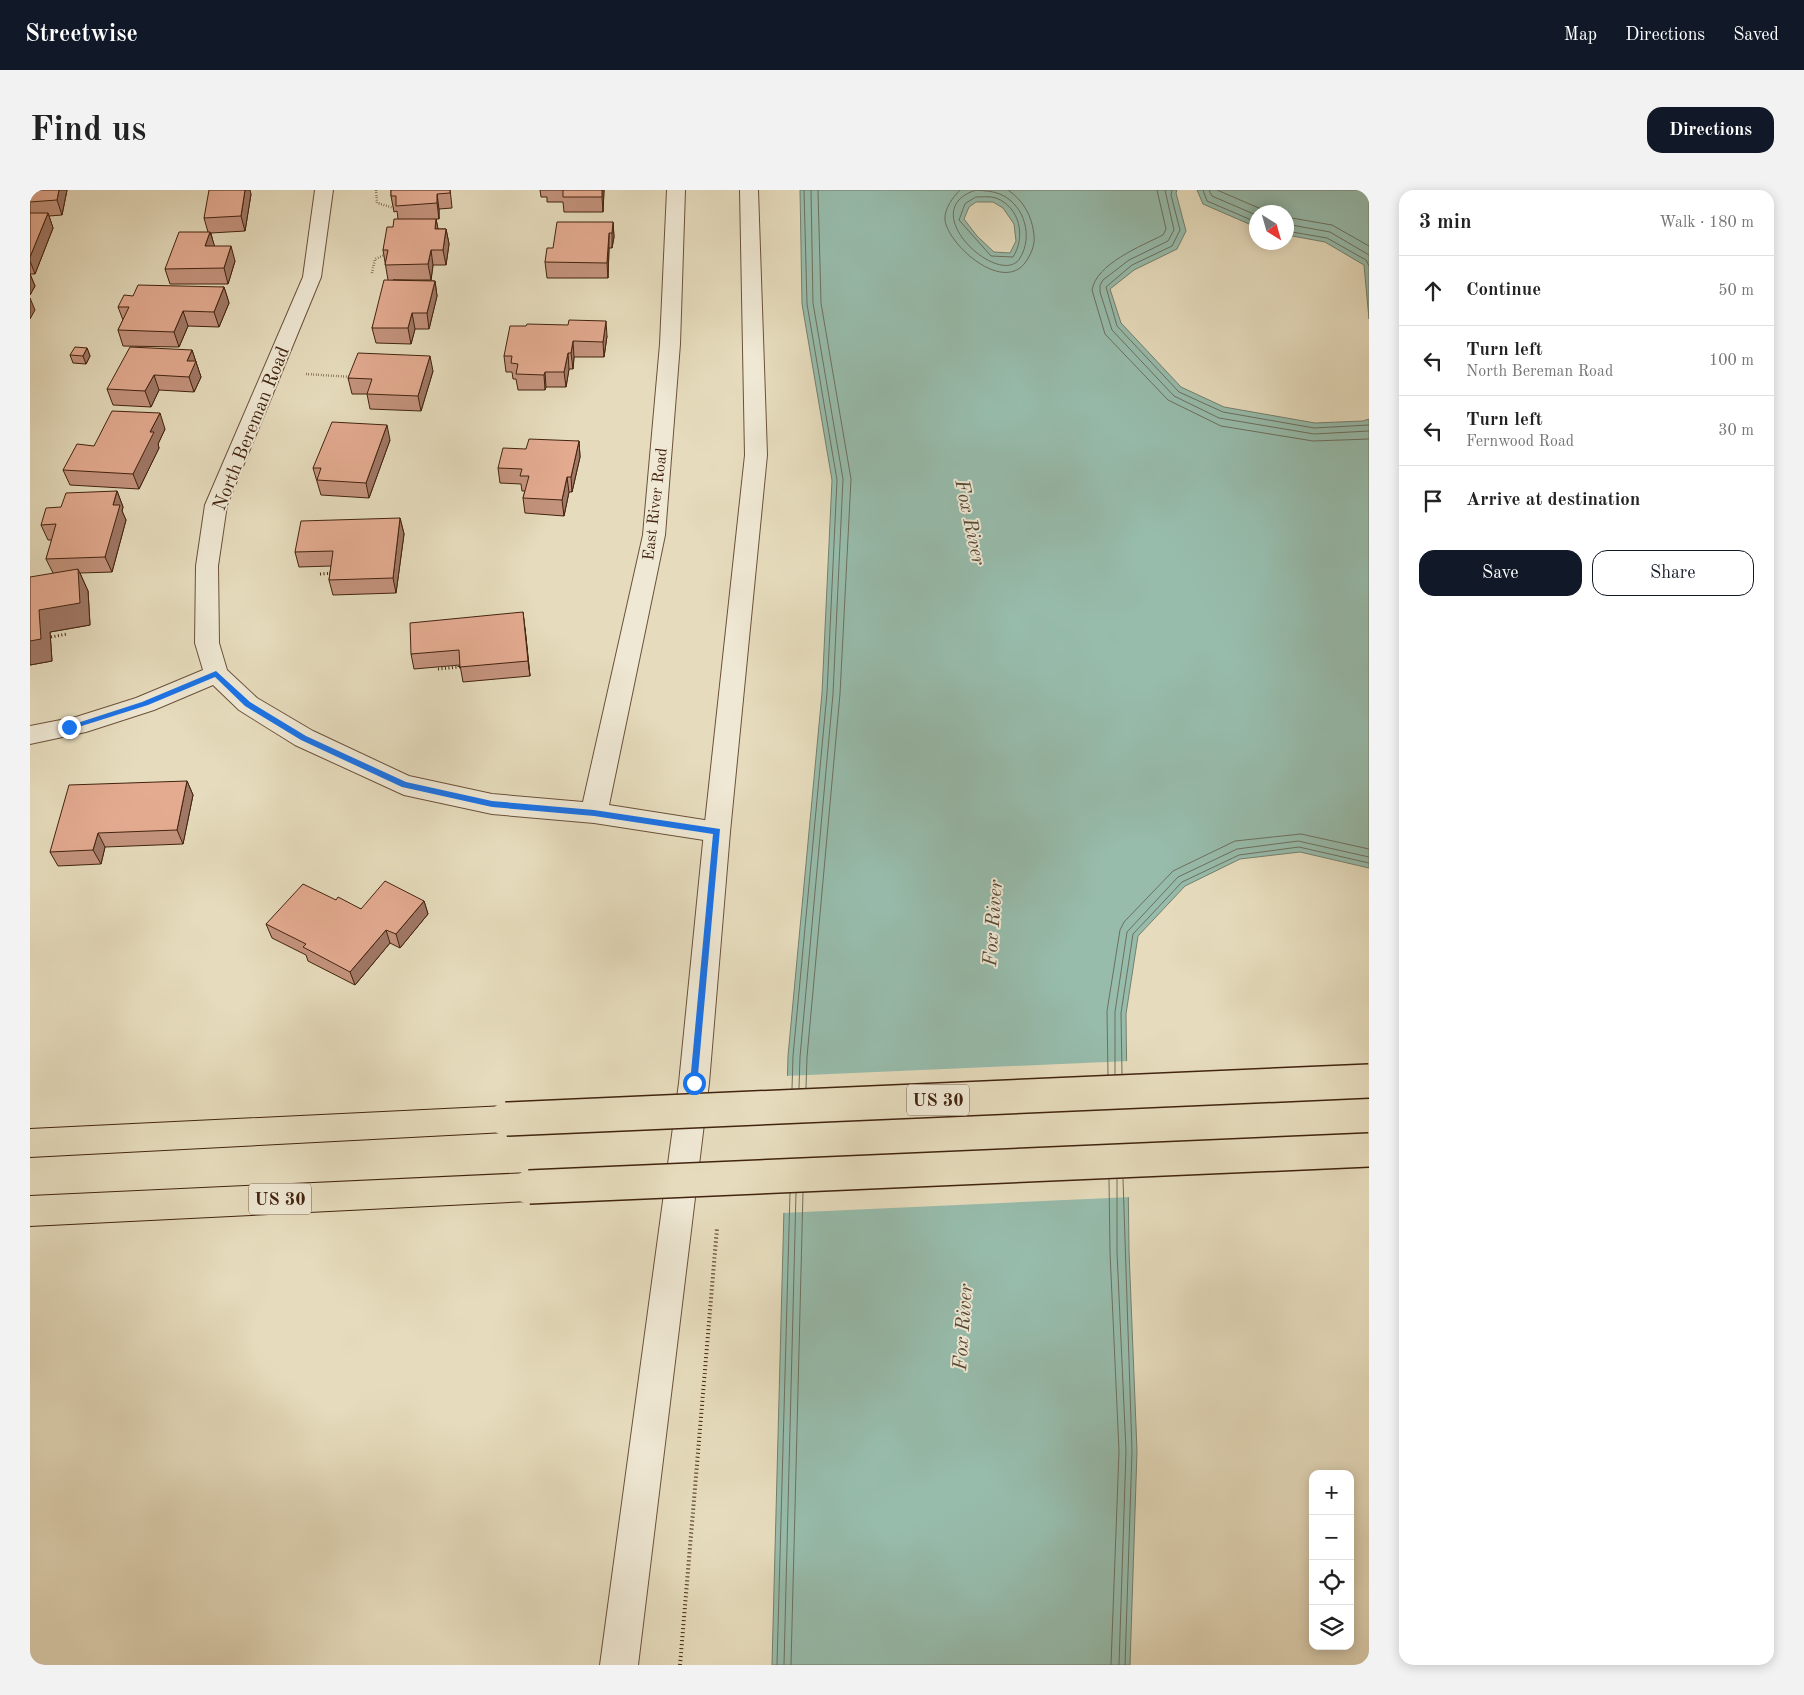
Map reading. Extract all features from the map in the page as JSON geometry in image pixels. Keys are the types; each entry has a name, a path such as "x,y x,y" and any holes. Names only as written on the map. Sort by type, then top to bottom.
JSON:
{"main road":[{"name":"US 30","path":"30,1143 506,1119 1369,1081"},
{"name":"US 30","path":"30,1211 1369,1150"}],"street":[{"name":"North Bereman Road","path":"216,674 208,643 206,618 207,566 216,505 312,277 324,190"},
{"name":"East River Road","path":"594,813 654,535 670,344 676,190"},
{"path":"619,1665 694,1083 717,832 756,455 749,190"},
{"path":"30,735 77,726 145,704 216,674 248,704 304,738 404,785 492,804 594,813 717,832"}],"path":[{"path":"376,190 377,203 394,208"},
{"path":"372,273 375,259 388,254"},
{"path":"272,372 357,377"},
{"path":"320,574 336,573"},
{"path":"51,637 67,634"},
{"path":"438,669 459,667 459,665"}],"water":[{"name":"Fox River","path":"800,190 1177,190 1176,193 1186,231 1177,249 1134,270 1110,289 1121,323 1181,387 1224,407 1315,423 1363,421 1369,419 1369,868 1300,852 1240,859 1185,886 1138,936 1126,1014 1129,1251 1137,1451 1130,1665 772,1665 788,1056 822,693 832,480 802,304","holes":["976,202 993,202 1003,208 1014,224 1016,241 1010,253 994,252 977,236 964,219 969,207"]},
{"path":"1197,190 1369,190 1369,319 1364,265 1325,242 1294,236 1294,205 1249,205 1249,224 1203,204"}],"pier":[{"path":"1129,1061 1131,1197 782,1213 785,1076"}],"building":[{"path":"30,190 59,190 57,200 30,202"},
{"path":"209,190 245,190 241,216 204,218"},
{"path":"391,190 450,190 450,193 437,194 437,203 396,206 396,196 391,196"},
{"path":"563,190 602,190 602,197 563,197"},
{"path":"30,213 48,213 30,257"},
{"path":"394,219 436,219 435,229 446,229 443,250 431,250 428,264 385,265 388,250 383,250 387,227 393,227"},
{"path":"557,222 613,222 612,233 609,233 607,263 545,262 547,248 553,248"},
{"path":"179,232 210,232 205,246 231,246 224,268 165,269"},
{"path":"384,280 435,281 427,313 412,313 408,328 372,328"},
{"path":"138,285 224,287 214,312 183,311 174,332 118,330 129,307 118,307 124,295 133,296"},
{"path":"569,320 606,321 603,342 573,341 564,372 545,372 544,375 516,374 518,364 511,363 512,356 504,356 510,326 526,326 527,324 568,325"},
{"path":"75,347 87,348 83,356 70,355"},
{"path":"130,347 192,350 187,361 196,361 189,377 154,375 145,391 107,389"},
{"path":"358,353 430,356 418,396 367,394 372,379 348,378"},
{"path":"112,411 160,413 150,432 154,432 133,474 63,470 77,444 94,446"},
{"path":"332,422 387,425 366,483 317,480 321,468 313,468"},
{"path":"529,439 579,441 571,477 567,477 562,500 523,498 529,476 520,476 522,469 498,468 503,448 526,449"},
{"path":"117,491 113,505 120,505 105,557 46,559 56,524 41,525 46,508 61,507 66,493"},
{"path":"400,518 393,578 329,580 333,551 295,552 301,521"},
{"path":"78,569 80,603 39,610 41,639 30,641 30,577"},
{"path":"523,612 528,661 460,667 459,650 411,654 410,623"},
{"path":"187,781 177,830 98,833 93,850 50,852 69,785"},
{"path":"385,881 424,901 396,934 386,930 350,972 303,947 306,944 266,924 303,884 336,900 338,897 361,909"}],"route":[{"path":"69,727 145,704 216,674 248,704 304,738 404,785 492,804 594,813 717,832 694,1083"}]}
